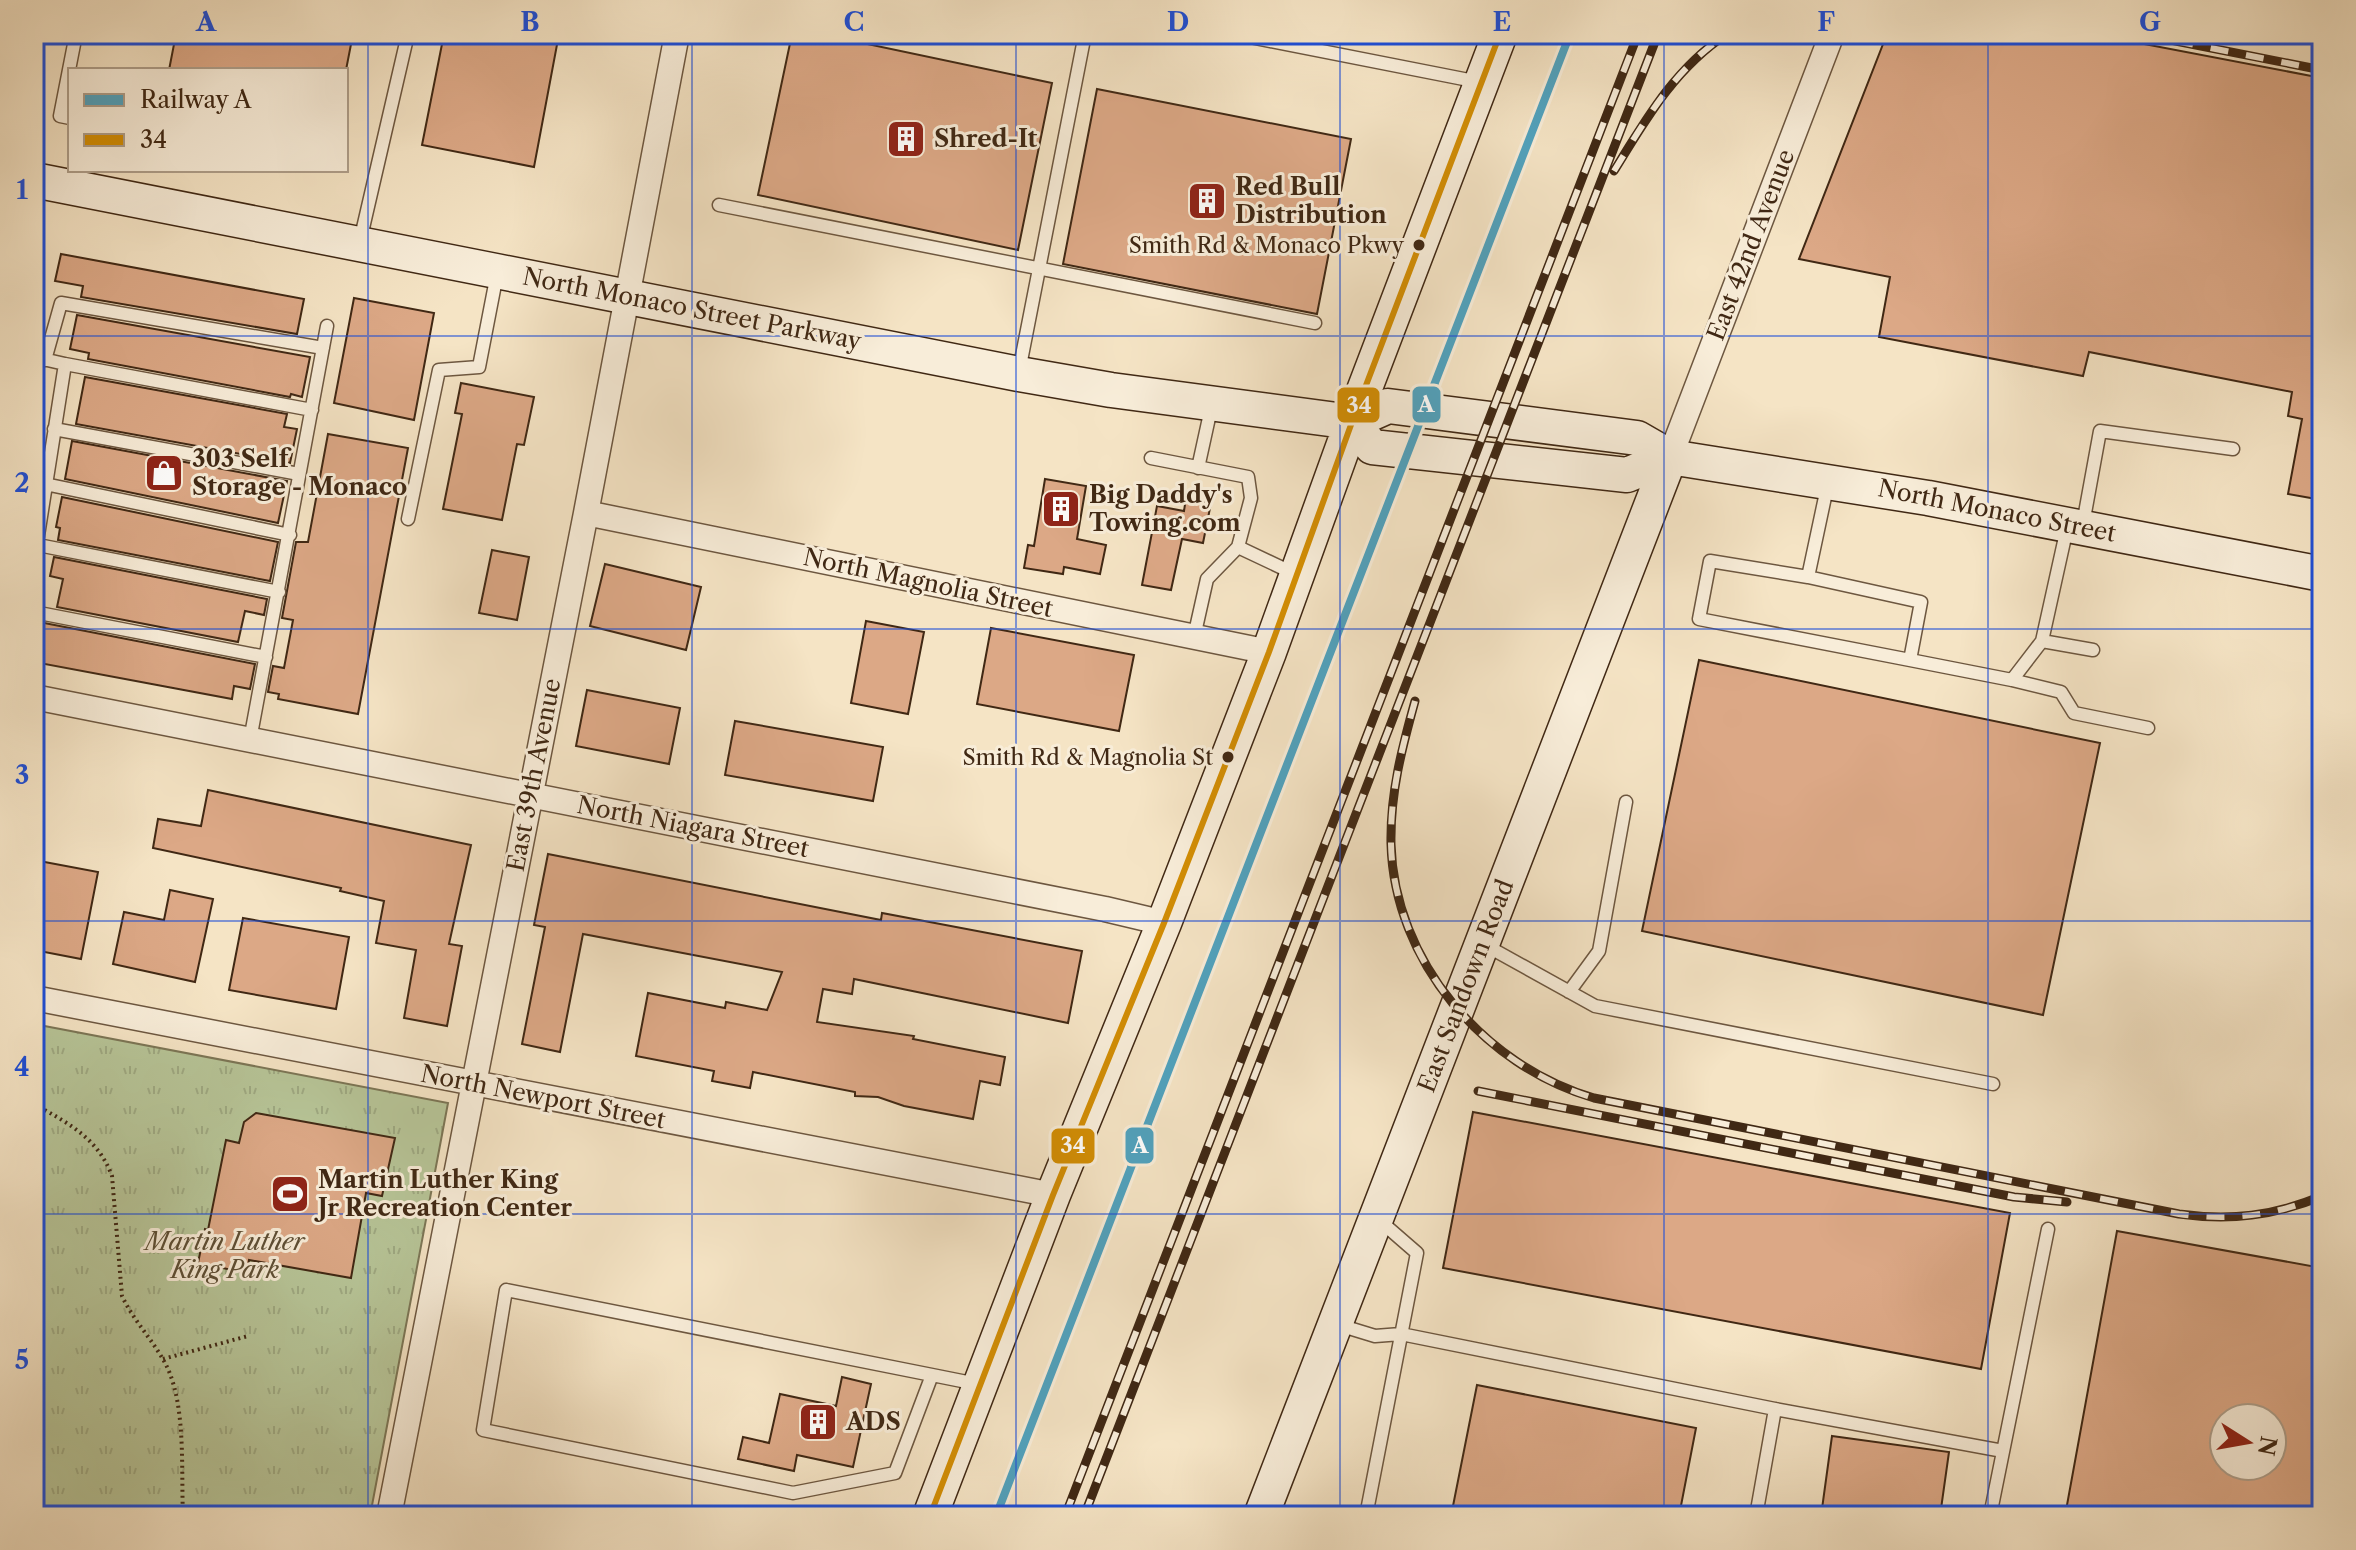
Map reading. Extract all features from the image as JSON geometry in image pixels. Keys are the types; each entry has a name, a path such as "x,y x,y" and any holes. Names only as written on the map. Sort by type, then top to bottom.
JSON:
{"street":[{"name":"East 39th Avenue","path":"389,1516 677,34"},
{"path":"930,1516 1053,1195 1164,923 1269,652 1352,422 1500,34"},
{"name":"East 42nd Avenue","path":"1670,457 1832,34"},
{"name":"North Monaco Street Parkway","path":"34,180 1019,374 1352,422"},
{"name":"North Monaco Street","path":"1352,422 1388,406 1637,438 1670,457 1828,480 2322,574"},
{"name":"East Sandown Road","path":"1261,1516 1670,457"},
{"name":"North Magnolia Street","path":"586,513 1269,652"},
{"name":"North Niagara Street","path":"34,697 1164,923"},
{"name":"North Newport Street","path":"34,998 1053,1195"}],"lane":[{"path":"69,68 76,34"},
{"path":"360,244 408,34"},
{"path":"1019,374 1085,34"},
{"path":"1235,34 1482,83"},
{"path":"2312,34 2322,36"},
{"path":"68,75 60,116 68,118"},
{"path":"719,205 1315,323"},
{"path":"408,519 439,370 479,367 497,271"},
{"path":"312,410 40,358 61,303 323,348"},
{"path":"250,740 327,326"},
{"path":"34,561 65,364"},
{"path":"1198,468 1212,404"},
{"path":"54,429 299,474"},
{"path":"2012,680 2042,641 2100,431 2233,449"},
{"path":"1151,458 1248,477 1251,498 1238,547 1207,579 1194,637"},
{"path":"1808,577 1828,480"},
{"path":"45,484 290,535"},
{"path":"38,545 279,592"},
{"path":"1238,547 1297,574"},
{"path":"1910,660 1921,602 1808,577 1710,561 1699,619 2012,680 2061,692 2074,713 2148,728"},
{"path":"34,612 266,657"},
{"path":"2042,641 2093,650"},
{"path":"1569,992 1599,951 1626,802"},
{"path":"1482,943 1595,1006 1993,1084"},
{"path":"1366,1516 1417,1253 1376,1218"},
{"path":"1990,1516 2048,1229"},
{"path":"932,1375 895,1473 793,1493 483,1430 506,1290 980,1384"},
{"path":"1335,1324 1375,1336 1401,1334 2003,1451"},
{"path":"1756,1516 1775,1409"}],"path":[{"path":"34,60 38,34"},
{"path":"34,1104 82,1133 96,1145 106,1160 115,1199 122,1296 163,1359 178,1401 183,1516"},
{"path":"163,1359 248,1336"}],"green space":[{"name":"Martin Luther King Park","path":"34,1024 448,1103 370,1516 34,1516"}],"building":[{"path":"176,34 353,34 346,68 169,68"},
{"path":"444,34 559,34 534,167 422,145"},
{"name":"Shred-It","path":"792,34 820,34 1052,83 1018,250 758,195"},
{"path":"1887,34 1936,39 1937,34 2092,34 2322,78 2322,500 2288,494 2302,419 2288,416 2292,392 2089,352 2083,376 1879,337 1890,277 1799,259"},
{"name":"Red Bull Distribution","path":"1097,89 1351,139 1317,314 1063,264"},
{"path":"61,254 304,299 297,334 81,297 83,286 55,281"},
{"path":"354,298 434,313 414,420 334,403"},
{"path":"77,315 310,357 302,397 88,359 89,353 70,349"},
{"path":"85,377 287,414 284,427 297,429 290,463 76,424"},
{"path":"461,383 534,397 524,445 517,444 502,520 443,509 462,414 455,413"},
{"path":"328,434 408,448 358,714 278,699 279,694 268,692 273,666 284,668 293,620 282,618 296,542 308,542"},
{"path":"72,441 287,481 278,523 65,479"},
{"path":"1045,479 1086,486 1077,539 1106,545 1100,574 1064,567 1063,574 1024,568 1028,545 1034,546"},
{"path":"62,497 278,542 270,581 58,540 60,528 56,527"},
{"path":"1186,498 1211,503 1203,543 1182,539 1171,590 1142,585 1157,506 1184,511"},
{"path":"492,550 529,557 517,620 479,613"},
{"path":"54,557 267,599 264,615 245,611 238,642 57,607 63,579 50,576"},
{"path":"605,564 701,587 686,650 590,626"},
{"path":"34,621 255,664 250,689 234,686 232,699 34,662"},
{"path":"866,621 924,632 908,714 851,703"},
{"path":"991,628 1134,655 1119,731 977,704"},
{"path":"1699,660 2100,743 2043,1015 1642,931"},
{"path":"587,690 680,708 669,764 576,746"},
{"path":"735,721 883,747 873,801 725,775"},
{"path":"208,790 471,845 449,944 462,946 447,1026 404,1018 416,950 376,943 384,901 340,891 341,888 153,848 158,819 201,826"},
{"path":"548,854 881,920 882,913 1082,951 1068,1023 854,979 852,994 823,989 817,1022 914,1036 913,1039 1005,1057 1000,1085 980,1081 973,1119 753,1072 750,1088 712,1081 714,1071 636,1056 648,993 725,1008 726,1002 767,1010 782,972 583,934 560,1052 522,1044 545,927 534,925"},
{"path":"34,860 98,872 81,959 34,950"},
{"path":"170,890 213,899 195,982 113,964 124,912 164,920"},
{"path":"243,918 349,937 336,1009 229,990"},
{"path":"1473,1112 2010,1213 1981,1369 1443,1268"},
{"name":"Martin Luther King Jr Recreation Center","path":"256,1113 395,1138 382,1196 366,1193 351,1278 249,1260 247,1273 198,1263 205,1229 208,1230 226,1140 239,1143 244,1122"},
{"path":"2117,1231 2322,1268 2322,1483 2316,1516 2065,1516"},
{"name":"ADS","path":"842,1377 871,1384 853,1467 797,1455 794,1471 738,1459 743,1437 769,1443 780,1394 836,1406"},
{"path":"1477,1385 1696,1428 1679,1516 1451,1516"},
{"path":"1832,1436 1949,1452 1940,1516 1821,1516"}],"railway":[{"path":"1065,1516 1638,34"},
{"path":"1084,1516 1658,34"},
{"path":"1614,171 1650,114 1677,79 1692,62 1727,34"},
{"path":"2140,34 2322,70"},
{"path":"1415,701 1398,771 1391,825 1396,887 1409,929 1428,967 1452,1003 1482,1034 1516,1061 1554,1083 1594,1098 2179,1214 2216,1217 2252,1215 2287,1208 2322,1196"},
{"path":"1478,1091 2014,1197 2067,1202"}],"rail line":[{"name":"A","path":"996,1516 1570,34"}],"transit line":[{"name":"34","path":"930,1516 1053,1195 1164,923 1269,652 1352,422 1500,34"}],"place":[{"name":"Shred-It","path":"906,139"},
{"name":"Red Bull Distribution","path":"1207,201"},
{"name":"Smith Rd & Monaco Pkwy","path":"1419,245"},
{"name":"303 Self Storage - Monaco","path":"164,473"},
{"name":"Big Daddy's Towing.com","path":"1061,509"},
{"name":"Smith Rd & Magnolia St","path":"1228,757"},
{"name":"Martin Luther King Jr Recreation Center","path":"290,1194"},
{"name":"ADS","path":"818,1422"}]}
